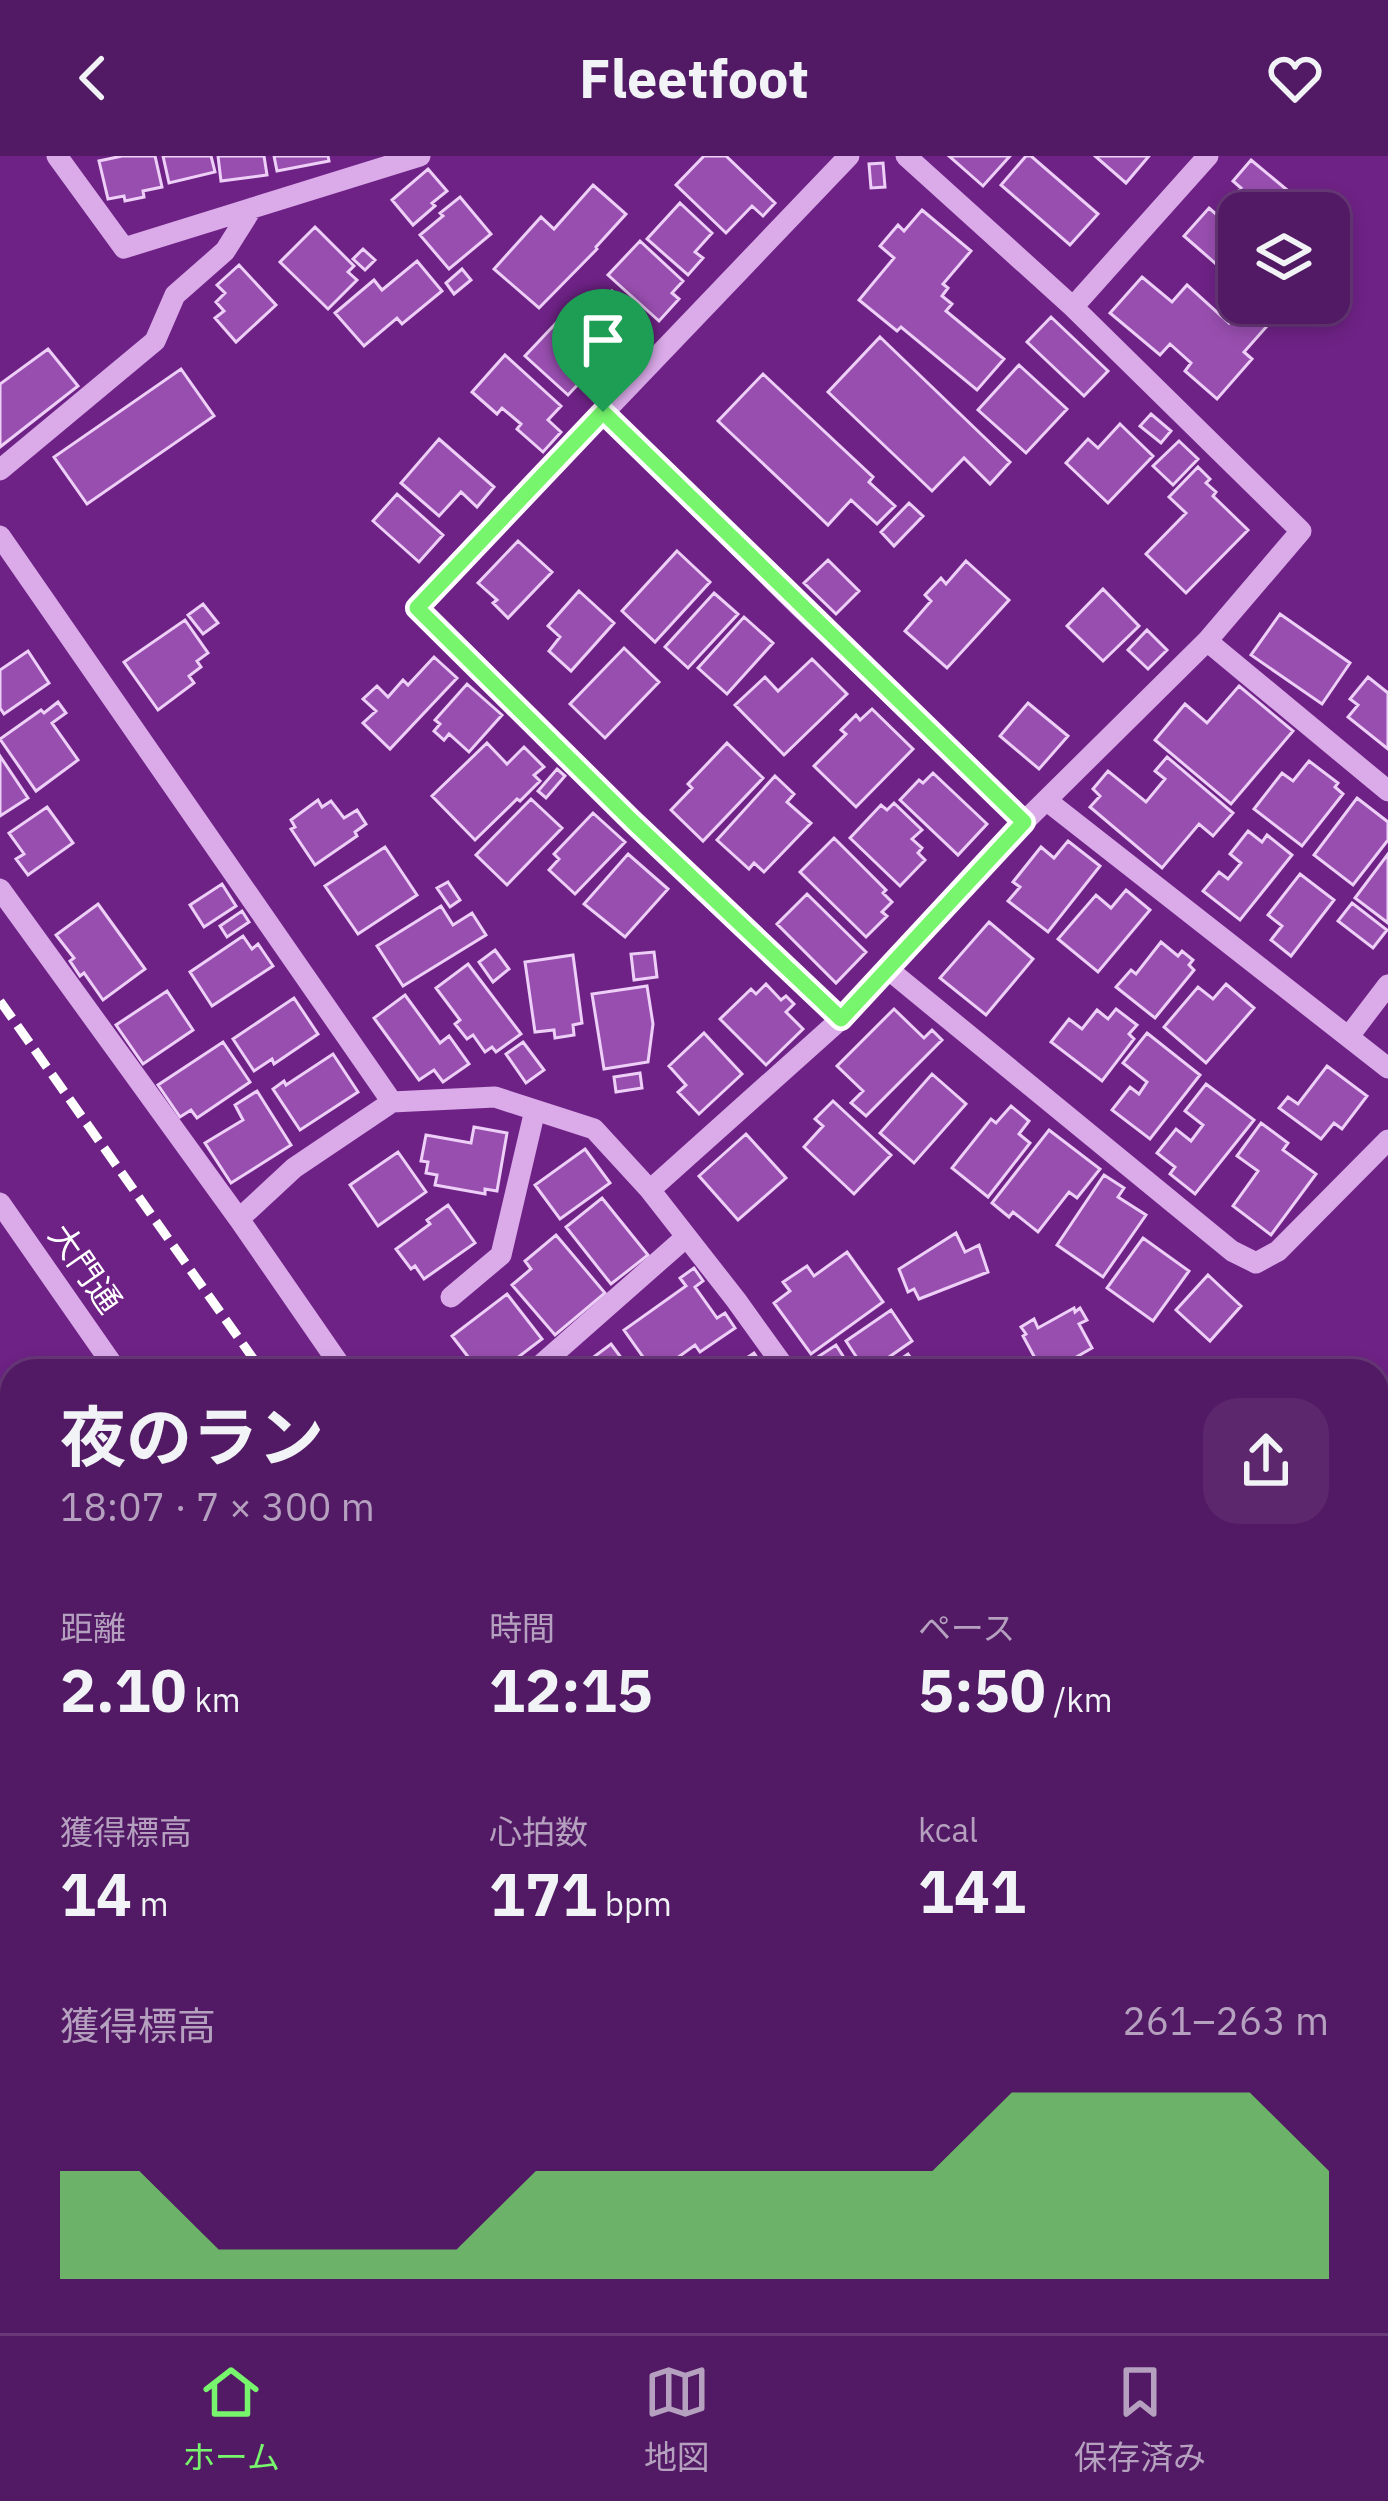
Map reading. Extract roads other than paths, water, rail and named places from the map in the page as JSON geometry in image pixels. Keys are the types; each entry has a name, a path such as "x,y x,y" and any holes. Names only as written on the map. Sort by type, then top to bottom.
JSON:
{"street":[{"path":"57,156 124,248 420,156"},
{"path":"841,1019 417,608 849,156"},
{"path":"650,1190 841,1019 1024,822 1207,641 1301,531 1073,307 906,156"},
{"path":"1073,307 1208,156"},
{"path":"0,470 155,341 175,295 225,251 252,208"},
{"path":"603,412 1024,822"},
{"path":"0,536 392,1102"},
{"path":"1207,641 1388,791"},
{"path":"1046,800 1388,1068"},
{"path":"0,889 336,1359"},
{"path":"889,970 1232,1251 1256,1263 1278,1251 1388,1140"},
{"path":"1349,1036 1388,985"},
{"path":"239,1219 294,1168 392,1102 495,1097 594,1129 650,1190 778,1359"},
{"path":"451,1297 501,1255 535,1110"},
{"name":"大門通","path":"0,1203 109,1359"},
{"path":"548,1359 685,1238"}],"railway":[{"path":"0,1001 254,1359"}]}
